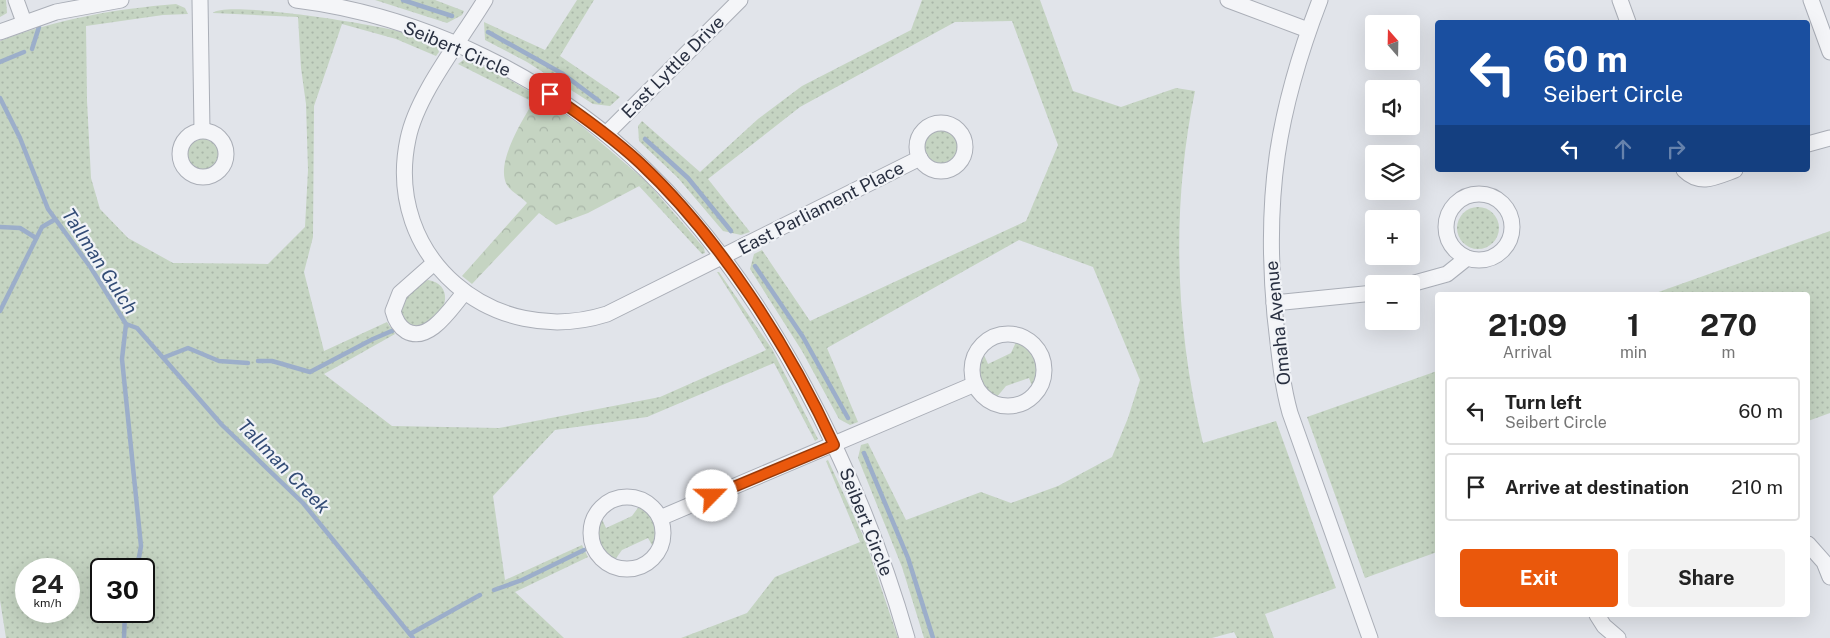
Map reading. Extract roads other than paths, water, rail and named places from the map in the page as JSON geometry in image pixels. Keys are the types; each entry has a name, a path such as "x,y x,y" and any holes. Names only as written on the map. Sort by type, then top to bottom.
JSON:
{"street":[{"path":"16,0 24,22"},
{"path":"4,30 54,6 122,0"},
{"path":"200,0 202,130"},
{"name":"Seibert Circle","path":"296,0 364,13 457,45 525,78 606,134 672,196 722,257 777,341 834,445 877,545 908,638"},
{"name":"East Parliament Place","path":"485,0 424,98 410,130 404,173 408,205 417,233 434,263 464,293 486,306 520,318 546,322 586,320 620,309 920,158"},
{"name":"East Lyttle Drive","path":"606,134 740,0"},
{"path":"1228,0 1308,30"},
{"name":"Omaha Avenue","path":"1320,0 1308,30 1287,96 1276,156 1271,233 1274,303 1282,376 1290,413 1370,638"},
{"path":"1620,0 1627,20"},
{"path":"1811,0 1830,52"},
{"path":"1810,143 1830,138"},
{"path":"1686,172 1700,180 1729,172"},
{"path":"1420,282 1447,274 1468,258 1489,259 1502,251 1510,238 1512,224 1507,210 1490,196 1477,194 1465,197 1455,204 1448,214 1447,238 1457,252 1468,258"},
{"path":"434,263 396,300 393,311 401,327 417,334 426,331 441,319 464,293"},
{"path":"1274,303 1365,294"},
{"path":"1008,334 1026,338 1039,350 1043,358 1045,366 1042,383 1038,391 1026,402 1009,406 992,403 979,392 975,384 972,367 974,358 984,343 1000,335 1008,334"},
{"path":"660,518 975,384"},
{"path":"627,497 641,500 652,507 660,518 663,536 660,548 653,558 643,566 632,569 613,567 595,551 590,531 594,518 602,506 614,499 627,497"},
{"path":"1810,546 1824,562 1830,577"},
{"path":"1598,617 1604,626 1618,638"}],"waterway":[{"path":"403,0 452,16"},
{"path":"32,49 39,27"},
{"path":"488,32 563,74 599,101"},
{"path":"0,62 24,52"},
{"name":"Tallman Gulch","path":"0,98 20,138 48,209 91,268 126,324 122,359 141,546 139,558"},
{"path":"645,139 688,178 731,231"},
{"path":"0,311 42,227 54,220"},
{"path":"0,227 20,228 36,238"},
{"path":"755,266 803,337 848,418"},
{"name":"Tallman Creek","path":"126,324 137,328 222,425 303,503 413,638"},
{"path":"258,361 272,361 310,372 394,330"},
{"path":"165,357 188,348 219,361 248,363"},
{"path":"864,453 908,558 933,638"},
{"path":"494,590 522,580 584,550"},
{"path":"410,634 480,595"},
{"name":"Tallman Gulch","path":"124,638 125,623"}]}
